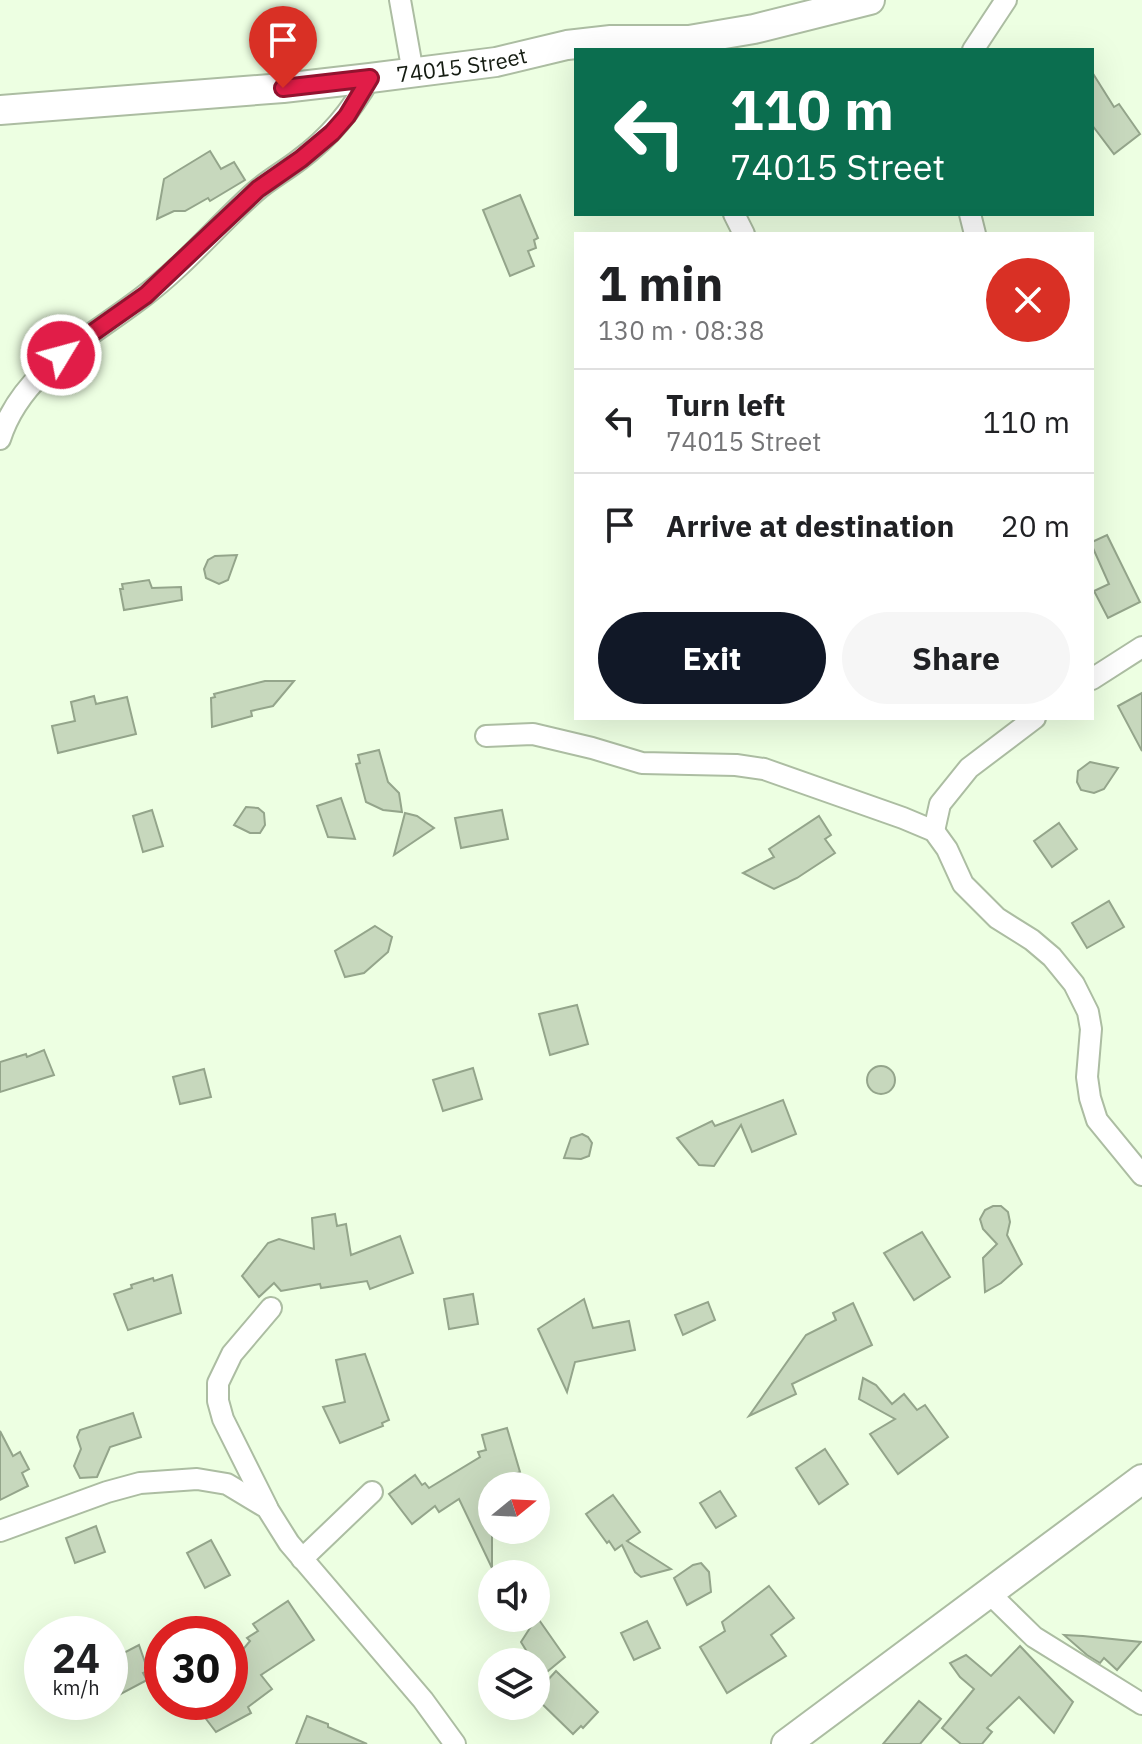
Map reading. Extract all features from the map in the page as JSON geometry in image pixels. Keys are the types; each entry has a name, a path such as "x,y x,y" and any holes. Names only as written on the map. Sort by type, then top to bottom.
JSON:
{"street":[{"path":"400,0 413,73"},
{"name":"74015 Street","path":"0,110 283,88 496,62 567,45 689,40 754,29 870,0"},
{"path":"974,48 1006,0"},
{"path":"0,439 7,417 30,385 61,355 146,295 258,189 332,133 347,116 370,78"},
{"path":"1094,678 1142,647"},
{"path":"934,831 940,804 969,768 1032,720"},
{"path":"486,736 533,734 642,763 736,765 764,769 934,831 947,849 963,884 997,918 1052,957 1074,984 1088,1012 1087,1077 1097,1120 1142,1175"},
{"path":"271,1308 232,1354 222,1371 218,1392 223,1419 267,1508 302,1559 423,1700 455,1744"},
{"path":"0,1531 107,1492 140,1483 172,1480 197,1479 227,1484 267,1508"},
{"path":"786,1744 1142,1479"},
{"path":"302,1559 372,1492"},
{"path":"989,1593 1034,1637 1142,1704"}],"building":[{"path":"1094,75 1114,107 1119,104 1140,134 1114,154 1094,128"},
{"path":"210,151 221,169 234,162 245,180 210,201 208,198 185,211 174,211 157,219 164,179"},
{"path":"520,195 538,238 534,240 536,248 528,251 534,266 510,276 483,210"},
{"path":"1107,535 1140,602 1108,618 1094,591 1109,584 1094,550 1094,541"},
{"path":"237,555 228,580 219,584 206,578 204,569 208,560 215,556"},
{"path":"149,580 152,588 181,587 182,600 124,610 122,584"},
{"path":"265,681 294,681 273,706 251,711 252,716 212,727 211,698 215,697 214,694"},
{"path":"1142,693 1142,751 1118,706"},
{"path":"94,696 96,704 127,697 136,734 58,753 52,726 75,721 71,702"},
{"path":"379,750 388,782 399,793 402,812 383,810 366,802 356,764 360,763 358,755"},
{"path":"1090,762 1118,768 1104,789 1094,793 1081,790 1077,782 1078,771"},
{"path":"341,798 355,839 328,837 317,806"},
{"path":"246,807 258,808 264,813 265,825 260,833 250,833 234,825"},
{"path":"152,810 163,846 143,852 133,816"},
{"path":"502,810 508,839 461,848 455,818"},
{"path":"405,813 417,816 434,828 394,855"},
{"path":"819,816 831,835 825,839 835,853 774,889 743,873 774,857 769,849"},
{"path":"1059,823 1077,849 1052,867 1034,841"},
{"path":"1109,901 1124,927 1087,948 1072,923"},
{"path":"375,926 392,937 388,952 364,973 345,977 335,951"},
{"path":"577,1005 588,1044 550,1055 539,1014"},
{"path":"44,1050 54,1075 0,1092 0,1062"},
{"path":"881,1066 891,1070 895,1080 891,1090 881,1094 871,1090 867,1080 871,1070"},
{"path":"473,1068 482,1099 443,1111 433,1080"},
{"path":"204,1069 211,1097 180,1104 173,1077"},
{"path":"783,1100 796,1134 752,1152 741,1125 714,1166 699,1165 677,1138 712,1121 715,1126"},
{"path":"582,1134 592,1143 589,1156 564,1158 571,1138"},
{"path":"1001,1206 1008,1212 1010,1222 1007,1235 1022,1264 1001,1283 985,1292 983,1258 997,1244 983,1229 980,1219 985,1210"},
{"path":"335,1214 337,1226 346,1224 351,1255 400,1236 413,1273 370,1289 367,1281 321,1288 320,1284 281,1291 274,1283 259,1297 242,1276 268,1243 279,1239 314,1249 312,1218"},
{"path":"922,1232 950,1277 914,1300 884,1253"},
{"path":"172,1275 181,1313 128,1330 114,1294 132,1288 131,1285"},
{"path":"473,1294 478,1324 449,1329 444,1299"},
{"path":"584,1299 593,1328 629,1321 635,1350 575,1362 567,1392 538,1329"},
{"path":"708,1302 715,1320 683,1335 675,1315"},
{"path":"853,1303 872,1345 792,1384 796,1394 749,1416 806,1335 836,1320 833,1313"},
{"path":"365,1354 389,1420 382,1423 383,1426 340,1443 323,1407 345,1402 336,1360"},
{"path":"863,1378 876,1385 892,1404 904,1394 917,1410 925,1405 948,1437 898,1474 870,1434 895,1419 859,1399"},
{"path":"133,1413 141,1437 110,1447 97,1477 80,1478 74,1466 81,1449 77,1437 80,1430"},
{"path":"507,1428 520,1472 478,1472 478,1539 459,1499 439,1512 435,1506 412,1524 389,1494 415,1475 422,1485 425,1483 429,1488 480,1457 478,1452 486,1450 482,1435"},
{"path":"0,1431 13,1456 20,1452 29,1469 22,1473 28,1486 0,1500"},
{"path":"825,1449 848,1484 819,1504 796,1468"},
{"path":"720,1491 736,1516 716,1528 700,1503"},
{"path":"613,1495 640,1532 627,1541 671,1569 641,1577 635,1572 622,1545 615,1550 609,1541 607,1543 586,1514"},
{"path":"96,1526 105,1552 75,1563 66,1538"},
{"path":"211,1540 230,1575 205,1588 187,1553"},
{"path":"481,1544 492,1544 492,1560 488,1560"},
{"path":"701,1563 709,1572 711,1592 687,1605 674,1578"},
{"path":"769,1586 794,1618 771,1635 786,1656 727,1693 700,1647 725,1631 722,1622"},
{"path":"288,1601 314,1640 261,1675 272,1689 248,1707 248,1637 258,1631 253,1624"},
{"path":"647,1621 660,1648 634,1660 621,1633"},
{"path":"527,1632 548,1632 565,1657 550,1669 550,1648 525,1648 521,1642"},
{"path":"1064,1635 1141,1642 1117,1670 1104,1658 1100,1663 1087,1655"},
{"path":"139,1645 144,1659 144,1682 128,1690 128,1651"},
{"path":"1020,1646 1073,1702 1054,1733 1019,1697 987,1728 992,1732 982,1744 961,1744 942,1728 974,1689 950,1663 966,1655 991,1676"},
{"path":"556,1671 598,1712 573,1734 550,1712 550,1678"},
{"path":"919,1701 941,1719 920,1744 883,1744"},
{"path":"307,1716 328,1724 328,1727 367,1744 296,1744"},
{"path":"207,1720 238,1720 216,1732"}],"route":[{"path":"61,355 146,295 258,189 332,133 347,116 370,78 283,88"}]}
